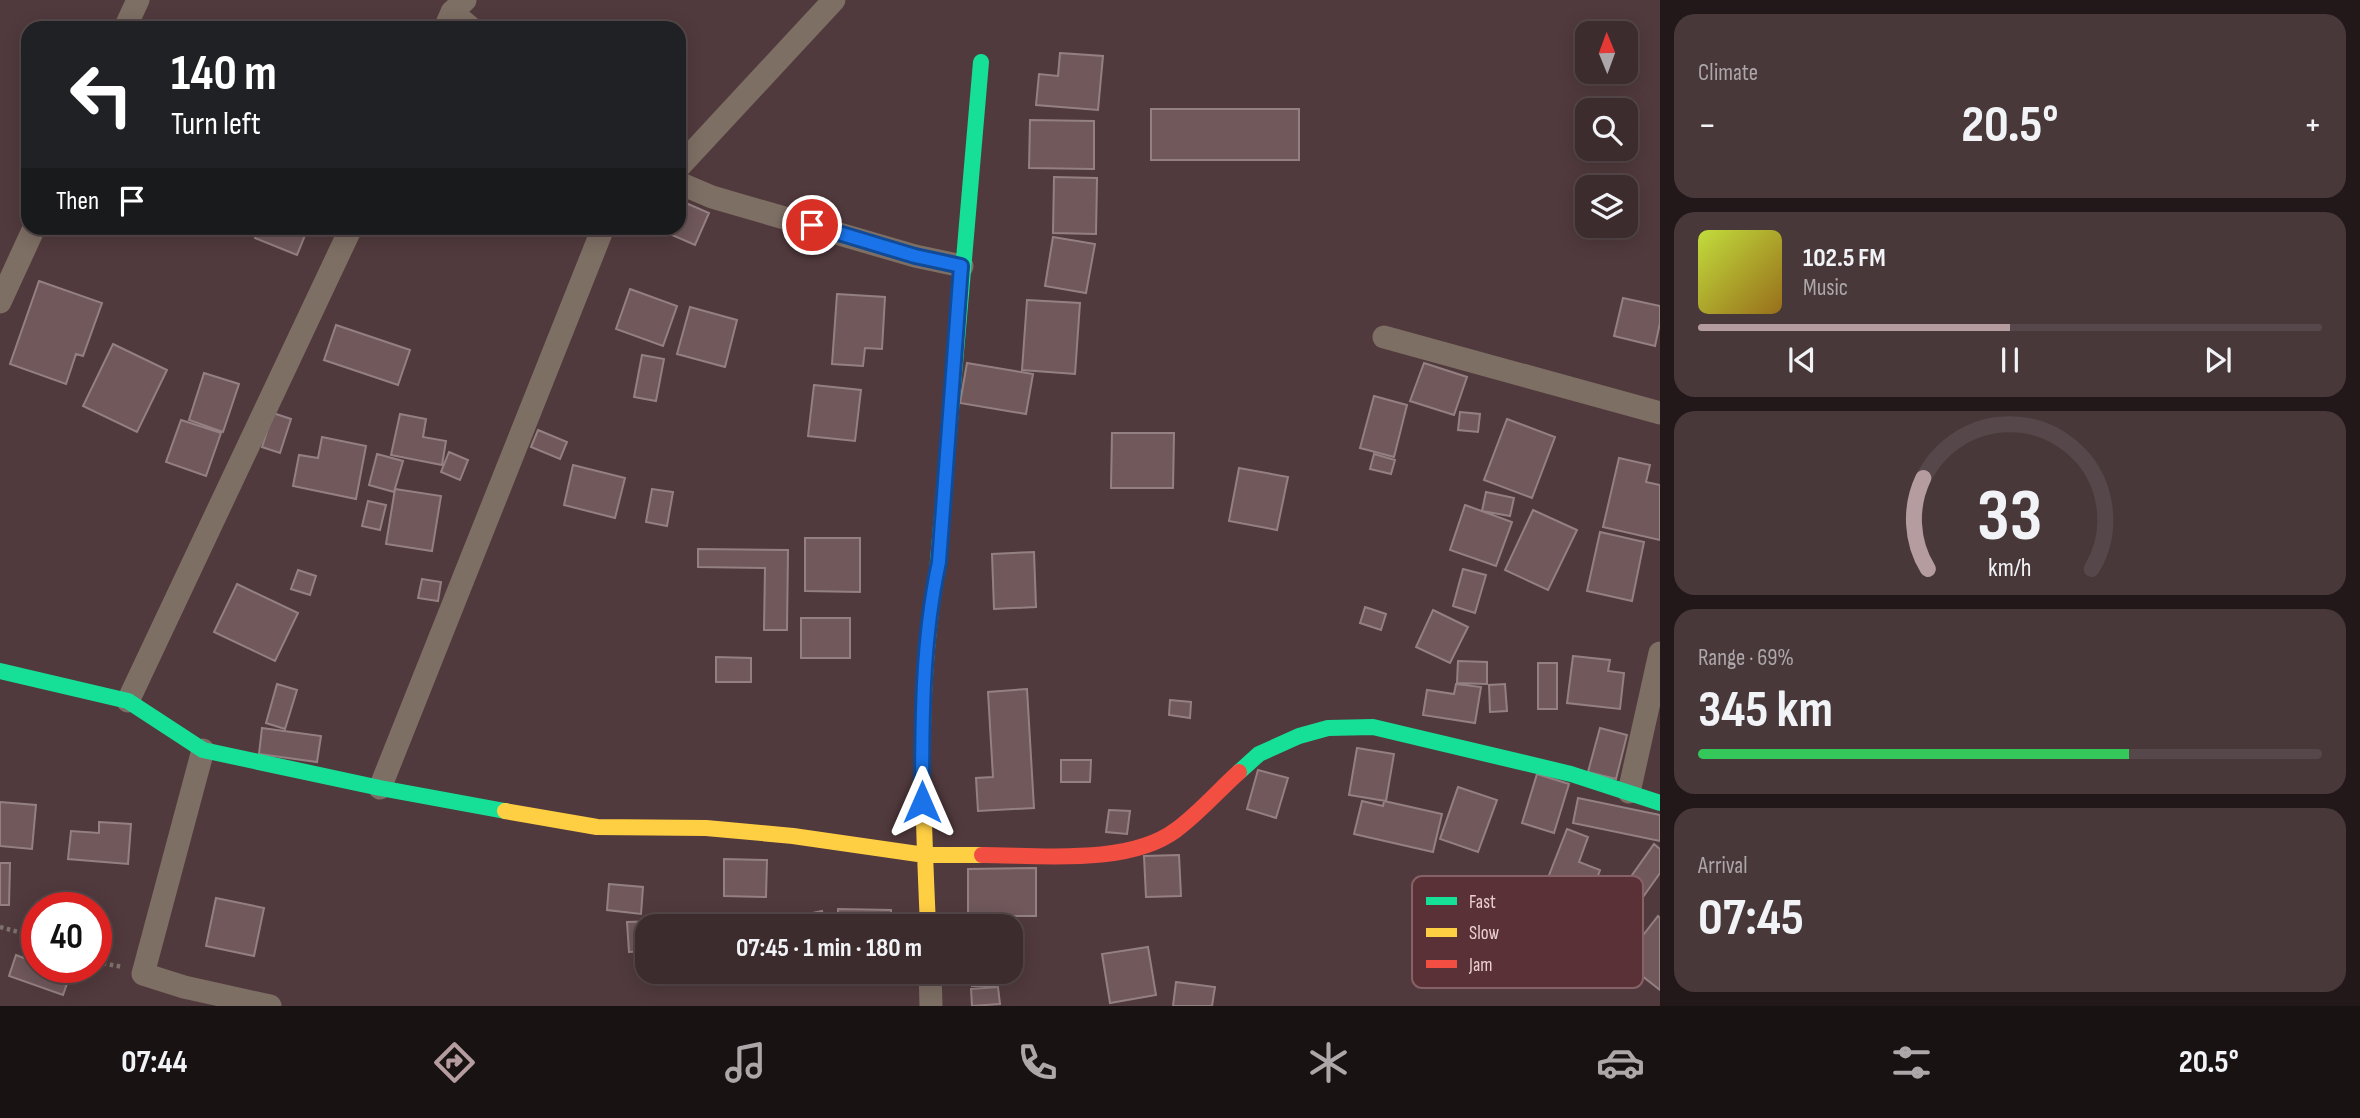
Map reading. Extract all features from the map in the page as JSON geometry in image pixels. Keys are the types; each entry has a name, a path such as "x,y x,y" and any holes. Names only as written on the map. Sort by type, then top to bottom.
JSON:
{"street":[{"path":"128,21 138,0"},
{"path":"686,159 834,0"},
{"path":"927,914 922,698 930,603 939,562 961,266 981,62"},
{"path":"686,186 725,201 915,256 961,266"},
{"path":"0,302 31,235"},
{"path":"128,701 348,235"},
{"path":"380,788 600,235"},
{"path":"1384,337 1660,413"},
{"path":"1629,792 1660,653"},
{"path":"0,671 128,701 203,750 380,788 597,827 706,828 793,836 925,855 1096,855 1144,848 1175,831 1259,754 1299,736 1328,728 1373,727 1571,774 1660,803"},
{"path":"203,750 143,974 185,997 270,1006"},
{"path":"930,984 931,1006"}],"path":[{"path":"0,927 21,933"}],"building":[{"path":"1060,53 1103,56 1098,110 1036,105 1039,74 1058,76"},
{"path":"1151,109 1299,109 1299,160 1151,160"},
{"path":"1030,120 1094,121 1094,169 1029,168"},
{"path":"1054,177 1097,178 1096,234 1053,233"},
{"path":"686,203 709,213 695,245 672,235 686,235"},
{"path":"256,235 305,235 297,255 255,238"},
{"path":"1053,237 1095,244 1086,293 1045,286"},
{"path":"39,281 102,303 83,356 76,354 66,384 10,364"},
{"path":"630,289 677,306 663,346 616,329"},
{"path":"837,294 885,297 882,349 865,348 863,366 832,364"},
{"path":"1623,298 1660,306 1660,323 1655,346 1614,336"},
{"path":"1027,300 1080,303 1075,374 1022,370"},
{"path":"690,307 737,320 725,367 677,354"},
{"path":"336,325 410,350 398,385 324,360"},
{"path":"113,344 167,370 137,432 83,406"},
{"path":"642,355 664,359 656,401 634,397"},
{"path":"967,363 1033,374 1026,414 960,403"},
{"path":"1424,363 1467,377 1454,415 1410,401"},
{"path":"204,373 239,384 223,432 189,420"},
{"path":"814,385 861,390 855,441 808,436"},
{"path":"1374,396 1407,405 1394,457 1360,448"},
{"path":"1460,412 1480,414 1478,432 1458,430"},
{"path":"273,413 291,419 280,453 262,447"},
{"path":"400,414 426,419 423,437 446,441 442,465 391,455"},
{"path":"1507,419 1555,437 1532,498 1484,480"},
{"path":"181,420 221,433 206,476 166,462"},
{"path":"538,430 567,442 560,459 531,447"},
{"path":"1112,433 1174,433 1173,488 1111,488"},
{"path":"322,437 366,446 356,499 293,486 299,455 318,458"},
{"path":"449,452 468,460 460,480 441,472"},
{"path":"377,454 403,461 394,492 369,485"},
{"path":"1374,454 1395,460 1391,474 1370,469"},
{"path":"1619,458 1650,465 1646,482 1660,485 1660,540 1603,527"},
{"path":"573,465 625,478 615,518 564,505"},
{"path":"1239,468 1288,477 1277,530 1229,521"},
{"path":"395,489 441,496 432,551 386,544"},
{"path":"652,489 673,492 667,526 646,522"},
{"path":"1486,492 1514,498 1510,516 1482,511"},
{"path":"368,501 386,505 380,530 362,526"},
{"path":"1465,505 1512,522 1496,566 1450,550"},
{"path":"1533,510 1577,530 1548,590 1505,570"},
{"path":"1600,532 1644,542 1632,601 1587,591"},
{"path":"805,538 860,538 860,592 805,591"},
{"path":"698,549 788,550 787,630 764,630 765,568 698,567"},
{"path":"1034,552 1036,607 994,609 992,554"},
{"path":"1463,569 1486,575 1475,613 1453,606"},
{"path":"298,570 316,576 310,595 291,589"},
{"path":"422,579 441,582 438,601 418,598"},
{"path":"237,584 298,613 275,661 214,632"},
{"path":"1365,607 1386,614 1381,630 1360,623"},
{"path":"1433,610 1468,627 1450,663 1416,647"},
{"path":"801,618 850,618 850,658 801,658"},
{"path":"1573,656 1610,660 1608,671 1624,673 1620,709 1567,703"},
{"path":"716,657 751,658 751,682 716,682"},
{"path":"1458,661 1487,662 1487,684 1457,683"},
{"path":"1538,663 1557,663 1557,709 1538,709"},
{"path":"277,684 297,690 285,729 266,723"},
{"path":"1456,684 1481,687 1475,723 1423,715 1427,690 1454,694"},
{"path":"1505,684 1507,711 1490,712 1489,685"},
{"path":"1027,689 1034,808 978,811 976,778 993,777 988,692"},
{"path":"1170,700 1191,702 1190,718 1169,715"},
{"path":"262,728 321,736 317,762 259,754"},
{"path":"1600,728 1627,735 1616,779 1588,772"},
{"path":"1357,748 1394,754 1386,801 1349,795"},
{"path":"1061,760 1091,760 1090,782 1061,782"},
{"path":"1258,770 1288,778 1276,818 1247,809"},
{"path":"1537,774 1569,784 1554,833 1522,823"},
{"path":"1458,787 1497,800 1478,852 1440,839"},
{"path":"1578,798 1660,815 1660,841 1573,823"},
{"path":"1362,801 1383,806 1384,801 1442,814 1433,852 1354,834"},
{"path":"0,802 36,805 32,849 0,846"},
{"path":"1109,810 1130,811 1127,834 1106,832"},
{"path":"99,822 131,824 128,864 68,859 71,831 99,833"},
{"path":"1567,829 1588,837 1579,862 1600,870 1598,876 1549,876"},
{"path":"1654,844 1660,849 1660,873 1643,897 1643,876 1631,876"},
{"path":"1179,855 1181,896 1146,897 1144,856"},
{"path":"724,859 767,860 766,897 724,896"},
{"path":"0,863 10,863 9,905 0,905"},
{"path":"1036,868 1036,916 968,914 968,869"},
{"path":"609,884 643,887 641,914 607,910"},
{"path":"216,898 264,908 254,956 206,946"},
{"path":"838,909 891,910 891,914 838,914"},
{"path":"1658,916 1660,990 1643,977 1643,935"},
{"path":"627,922 635,922 635,952 629,952"},
{"path":"1148,947 1156,995 1110,1003 1102,954"},
{"path":"16,955 21,957 21,980 9,976"},
{"path":"1176,982 1215,987 1212,1006 1173,1006"},
{"path":"29,983 67,983 63,995"},
{"path":"995,984 995,986 972,986"},
{"path":"998,987 1000,1004 972,1006 971,989"}],"traffic: fast":[{"path":"937,572 981,62"},
{"path":"0,671 128,701 203,750 380,788 505,811"},
{"path":"1239,772 1259,754 1299,736 1328,728 1373,727 1571,774 1660,803"}],"traffic: slow":[{"path":"928,914 923,793 924,704 930,616 937,572"},
{"path":"505,811 597,827 706,828 793,836 925,855 982,855"}],"traffic: jam":[{"path":"982,855 1082,856 1133,849 1176,830 1239,772"}],"route":[{"path":"812,225 915,256 961,266 939,562 930,603 922,698 922,802"}]}
